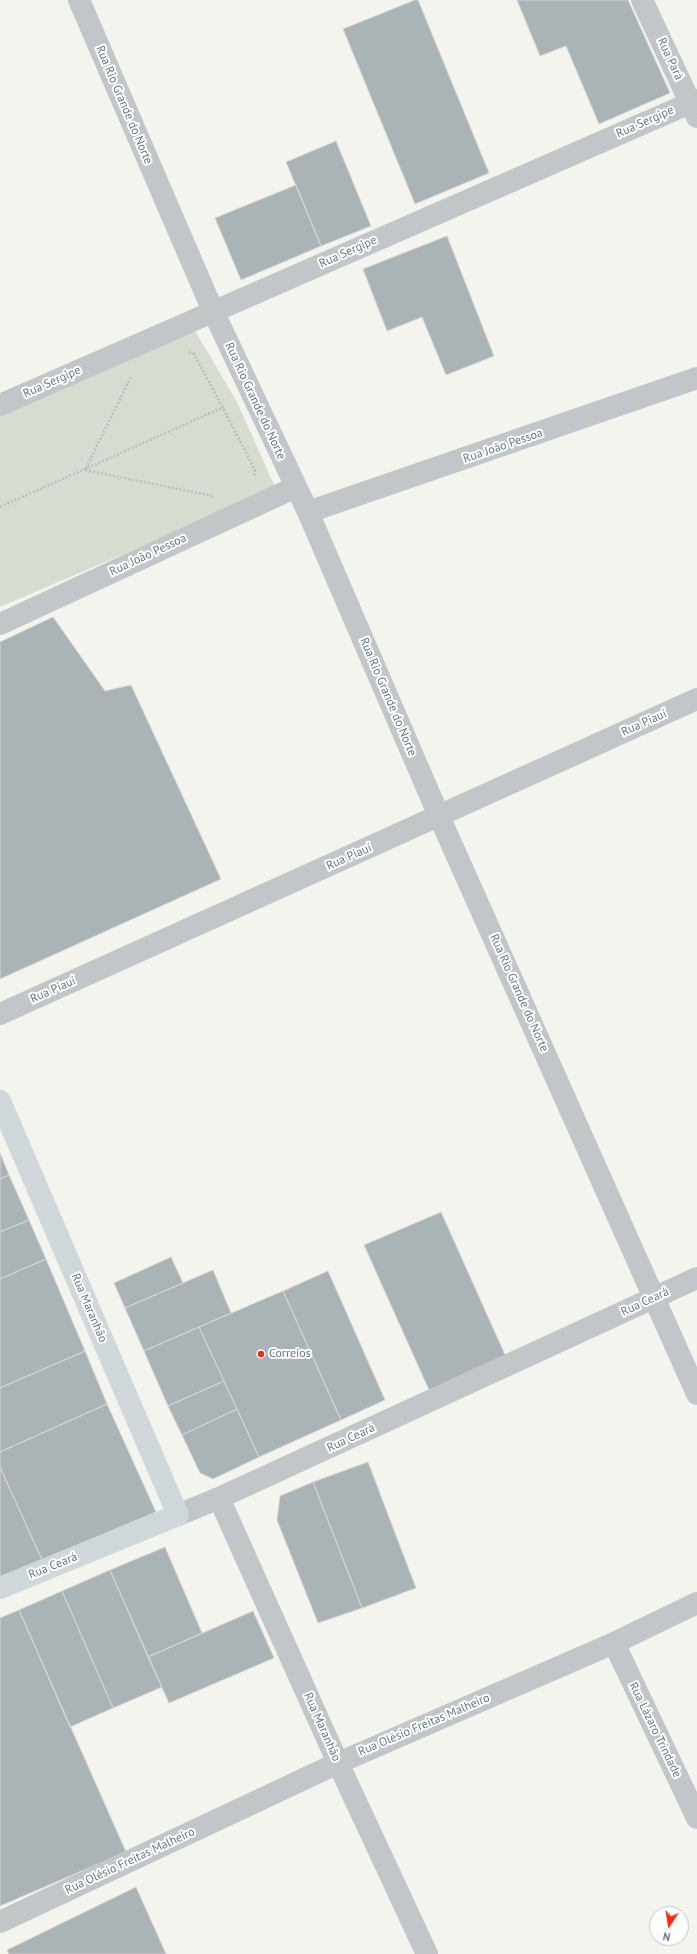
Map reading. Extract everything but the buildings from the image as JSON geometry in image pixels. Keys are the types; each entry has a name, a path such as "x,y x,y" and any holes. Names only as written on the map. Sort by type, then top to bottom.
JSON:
{"main road":[{"name":"Rua Maranhão","path":"0,1101 178,1515"},
{"name":"Rua Ceará","path":"0,1588 178,1515"}],"street":[{"name":"Rua Rio Grande do Norte","path":"79,0 213,311 308,512 439,816 697,1394"},
{"name":"Rua Pará","path":"642,0 695,106"},
{"name":"Rua Sergipe","path":"0,405 213,311 695,106"},
{"name":"Rua João Pessoa","path":"308,512 697,378"},
{"name":"Rua João Pessoa","path":"0,624 296,487"},
{"name":"Rua Piauí","path":"0,1014 697,699"},
{"name":"Rua Ceará","path":"178,1515 219,1498 697,1278"},
{"name":"Rua Maranhão","path":"219,1498 338,1762 427,1954"},
{"name":"Rua Olésio Freitas Malheiro","path":"0,1922 338,1762 614,1643 697,1603"},
{"name":"Rua Lázaro Trindade","path":"614,1643 697,1818"}],"path":[{"path":"188,351 194,354 255,470 254,480"},
{"path":"85,470 134,371"},
{"path":"0,507 252,395"},
{"path":"85,470 218,497 211,500"}],"shaded area":[{"path":"194,329 237,402 276,489 0,607 0,414"}],"place":[{"name":"Correios","path":"261,1354"}]}
